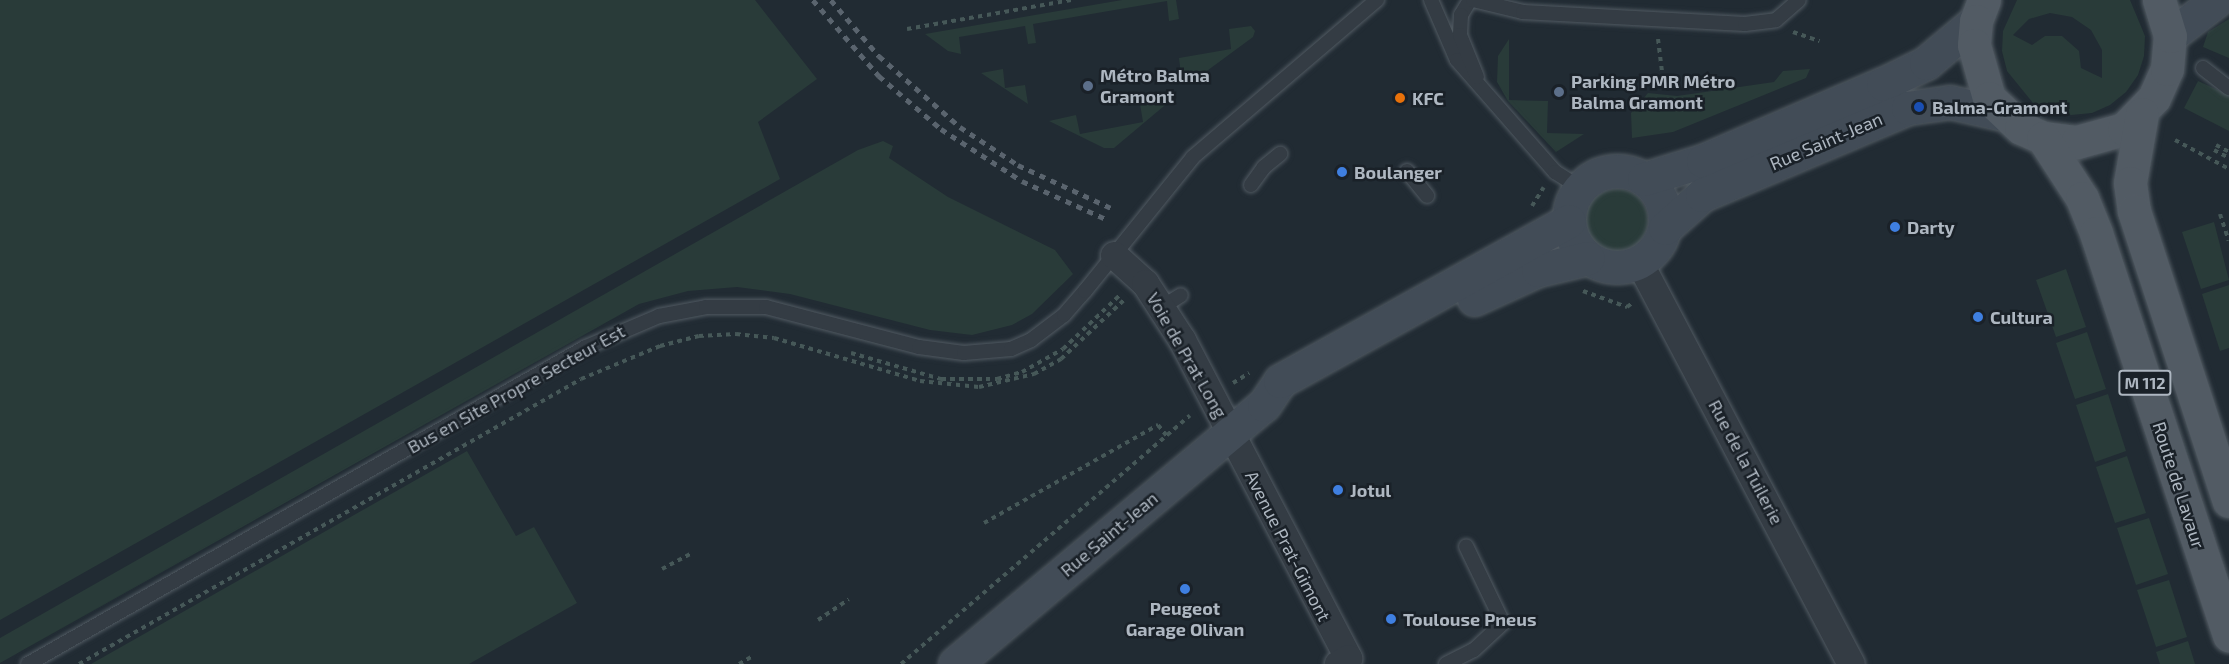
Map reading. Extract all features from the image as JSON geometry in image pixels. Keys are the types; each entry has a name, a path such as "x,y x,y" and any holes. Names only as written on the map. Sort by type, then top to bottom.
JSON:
{"main road":[{"path":"1980,7 1974,45 1982,84 2003,114 2043,138 2061,141 2094,139 2124,129 2142,114 2167,69 2170,36 2159,0"},
{"name":"M 112","path":"2142,114 2130,183 2134,211 2229,501"},
{"name":"Route de Lavaur","path":"2043,138 2082,198 2096,233 2229,636"}],"street":[{"path":"2170,36 2217,0"},
{"name":"Rue Saint-Jean","path":"1644,179 1703,160 1883,84 1926,63 1980,7"},
{"name":"Rue Saint-Jean","path":"1665,228 1702,195 1908,108 1950,102 2003,114"},
{"path":"1610,172 1631,173 1644,179 1662,201 1665,228 1646,274 1613,267 1588,258 1575,242 1569,221 1572,203 1581,188 1610,172"},
{"name":"Rue Saint-Jean","path":"955,664 1264,405 1280,381 1319,357 1569,221"},
{"name":"Voie de Prat Long","path":"1114,255 1145,283 1172,301 1231,432"},
{"name":"Rue Saint-Jean","path":"1264,405 1290,399 1504,284 1588,258"},
{"name":"Rue de la Tuilerie","path":"1646,274 1851,664"},
{"name":"Avenue Prat-Gimont","path":"1231,432 1346,662"}],"lane":[{"name":"Bus en Site Propre Secteur Est","path":"28,664 584,348 638,323 706,307 766,307 935,351 991,352 1011,349 1047,329 1114,255 1193,157 1377,0"},
{"path":"1431,0 1457,60 1555,172 1581,188"},
{"path":"1482,90 1460,35 1461,15 1472,0 1523,12 1744,24 1776,20 1799,0"},
{"path":"2203,68 2229,88"},
{"path":"1251,185 1264,167 1280,154"},
{"path":"1407,171 1427,196"},
{"path":"1446,664 1474,650 1503,622 1466,546"}],"path":[{"path":"907,29 1072,0"},
{"path":"1782,27 1819,41"},
{"path":"1658,37 1663,77"},
{"path":"2175,141 2229,169"},
{"path":"2229,152 2215,148 2229,158"},
{"path":"2220,214 2229,241"},
{"path":"1573,290 1614,300 1627,308 1646,274"},
{"path":"839,349 924,376 960,381 997,379 1022,372 1063,349 1118,296"},
{"path":"79,664 581,379 660,345 708,335 774,338 920,381 980,387 1034,374 1061,359 1124,300"},
{"path":"694,330 710,328"},
{"path":"75,658 586,369"},
{"name":"Rue Saint-Jean","path":"901,664 1194,411"},
{"path":"984,523 1158,425 1167,436"},
{"path":"663,569 692,553"},
{"path":"818,620 849,599"},
{"path":"739,664 753,656"}],"shaded area":[{"path":"0,0 755,0 817,79 758,122 780,179 0,620"},
{"path":"1122,0 1176,0 1179,19 1169,21 1167,1 1033,24 1036,43 1028,44 1025,26 959,37 961,54 948,51 925,34"},
{"path":"2017,0 2130,0 2145,36 2144,56 2138,75 2126,92 2110,105 2092,113 2071,115 2033,103 2007,71 2002,51 2003,31","holes":["2050,13 2072,17 2091,30 2102,50 2102,78 2081,68 2079,51 2062,36 2045,36 2032,45 2013,35 2029,19"]},
{"path":"2229,19 2229,58 2203,47 2208,32"},
{"path":"1251,26 1255,31 1253,37 1200,76 1182,83 1179,58 1231,49 1229,29"},
{"path":"1509,39 1509,100 1548,101 1547,133 1584,134 1556,152 1508,101 1497,82 1498,56"},
{"path":"1003,69 1005,88 1025,85 1028,104 981,73"},
{"path":"1810,69 1806,78 1673,132 1632,138 1631,113 1648,93 1677,96 1774,82 1783,71"},
{"path":"2198,81 2229,95 2229,131 2184,108"},
{"path":"1170,101 1114,148 1104,148 1049,121 1076,115 1080,134 1143,122 1140,104"},
{"path":"883,141 893,146 889,158 948,197 1055,250 1073,274 1032,314 1012,325 972,335 930,330 790,294 737,287 688,291 639,304 0,663 0,638 858,150"},
{"path":"1617,189 1629,191 1639,198 1646,208 1648,220 1646,232 1639,242 1629,249 1617,251 1605,249 1595,242 1588,232 1586,220 1588,208 1595,198 1605,191"},
{"path":"2214,222 2229,280 2201,289 2182,232"},
{"path":"2066,269 2086,327 2056,337 2036,280"},
{"path":"2229,285 2229,348 2220,351 2202,294"},
{"path":"2087,332 2106,389 2075,399 2056,343"},
{"path":"2108,394 2126,451 2095,462 2076,405"},
{"path":"467,451 516,536 534,527 577,603 469,664 91,664"},
{"path":"2127,456 2146,513 2115,523 2096,467"},
{"path":"2149,518 2168,574 2136,585 2117,528"},
{"path":"2169,580 2187,637 2156,647 2137,590"},
{"path":"2188,641 2195,664 2160,664 2156,652"}],"railway":[{"path":"813,0 879,76 941,129 1022,181 1108,220"},
{"path":"831,0 879,56 960,127 1018,165 1111,208"}],"place":[{"name":"Métro Balma Gramont","path":"1088,86"},
{"name":"Parking PMR Métro Balma Gramont","path":"1559,92"},
{"name":"KFC","path":"1400,98"},
{"name":"Balma-Gramont","path":"1919,107"},
{"name":"Boulanger","path":"1342,172"},
{"name":"Darty","path":"1895,227"},
{"name":"Cultura","path":"1978,317"},
{"name":"Jotul","path":"1338,490"},
{"name":"Peugeot Garage Olivan","path":"1185,589"},
{"name":"Toulouse Pneus","path":"1391,619"}]}
